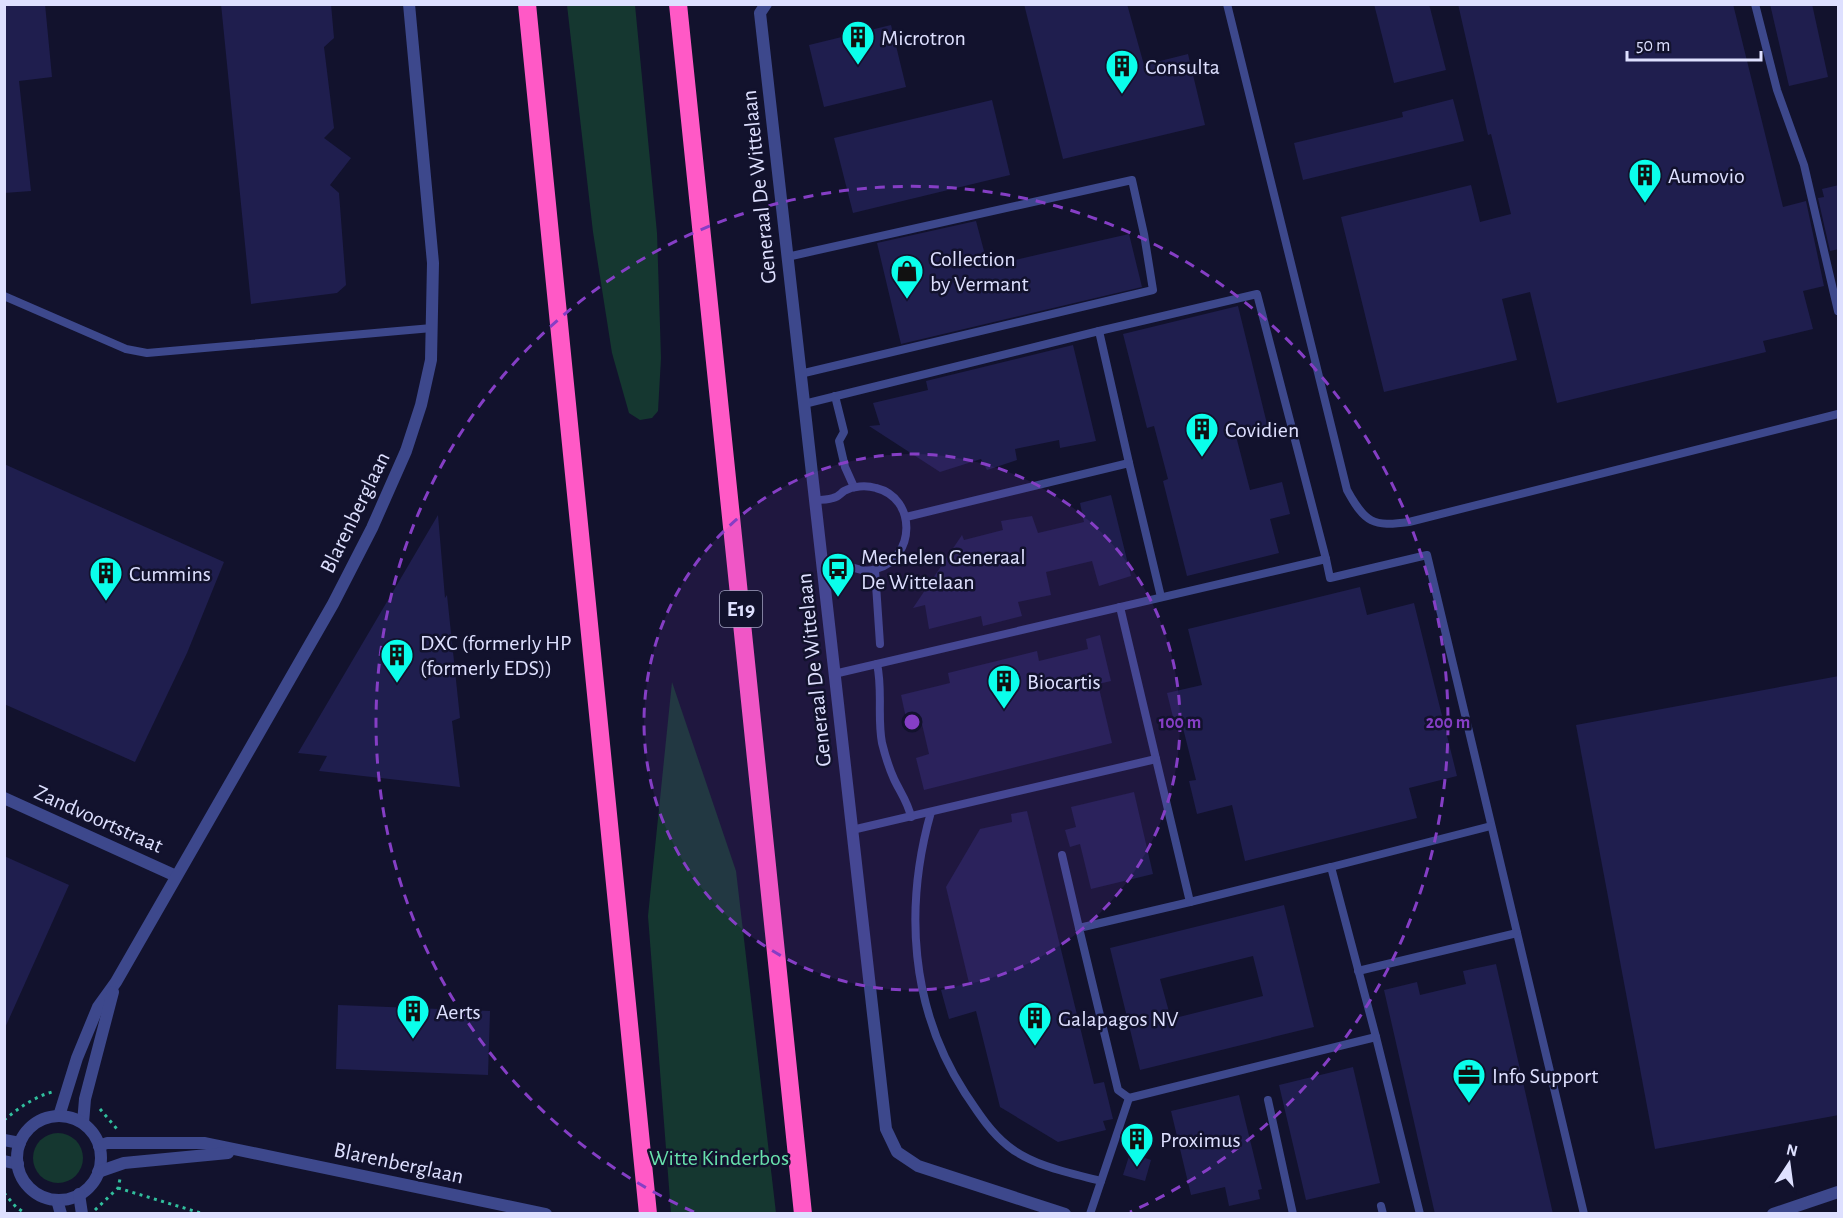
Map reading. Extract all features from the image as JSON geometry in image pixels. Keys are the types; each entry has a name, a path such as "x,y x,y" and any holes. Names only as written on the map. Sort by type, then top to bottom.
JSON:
{"highway":[{"path":"527,4 648,1214"},
{"name":"E19","path":"678,4 803,1214"}],"street":[{"name":"Blarenberglaan","path":"59,1116 77,1058 98,1007 116,982 333,604 372,528 406,451 421,405 431,360 433,263 409,4"},
{"name":"Generaal De Wittelaan","path":"766,4 760,13 886,1129 897,1152 918,1166 1065,1214"},
{"name":"Zandvoortstraat","path":"4,798 176,876"},
{"name":"Blarenberglaan","path":"83,1123 85,1099 116,982"},
{"path":"59,1116 83,1123 93,1133 99,1146 101,1159 98,1172 91,1185 80,1194 57,1200 46,1198 36,1192 21,1175 18,1164 20,1143 35,1123 46,1117 59,1116"},
{"path":"4,1140 20,1143"},
{"name":"Blarenberglaan","path":"99,1146 107,1143 205,1143 546,1214"},
{"name":"Blarenberglaan","path":"98,1172 124,1163 244,1152"},
{"path":"4,1161 18,1164"},
{"path":"1773,1214 1839,1192"},
{"path":"80,1194 82,1214"},
{"path":"57,1200 61,1214"}],"lane":[{"path":"1227,4 1347,490 1356,506 1370,520 1387,525 1410,522 1839,414"},
{"path":"1755,4 1777,90 1804,165 1839,311"},
{"path":"787,257 1132,180 1153,291 800,374"},
{"path":"804,404 1257,294 1330,578 1427,555 1584,1214"},
{"path":"4,296 126,349 147,353 432,328"},
{"path":"1099,332 1161,597"},
{"path":"835,396 844,432 839,441 845,467 854,488"},
{"path":"906,517 1129,463"},
{"path":"815,500 835,498 844,491 854,488 876,488 895,498 906,517 907,528 901,550 894,559 875,570 864,571 843,565 822,567"},
{"path":"834,675 1326,559"},
{"path":"875,570 879,644"},
{"path":"1120,607 1190,902"},
{"path":"877,664 880,677 879,711 882,744 893,777 908,805 911,817"},
{"path":"852,830 1156,759"},
{"path":"931,812 917,868 916,954 927,1010 946,1059 973,1105 989,1127 1008,1146 1031,1159 1101,1181"},
{"path":"1079,928 1491,826"},
{"path":"1062,855 1118,1090 1129,1098 1376,1038"},
{"path":"1331,867 1420,1214"},
{"path":"1358,971 1517,933"},
{"path":"1090,1214 1129,1098"},
{"path":"1268,1100 1293,1214"}],"path":[{"path":"4,1120 40,1095 51,1092 66,1094"},
{"path":"85,1099 97,1106 113,1123 122,1143"},
{"path":"118,1188 204,1214"},
{"path":"4,1193 16,1207 26,1214"}],"green space":[{"path":"567,5 635,5 657,233 661,358 658,411 652,418 640,420 629,413 612,353 593,232"},
{"name":"Witte Kinderbos","path":"672,682 736,871 776,1213 671,1213 648,916"},
{"path":"63,1133 76,1140 82,1148 82,1168 76,1176 68,1182 53,1183 40,1176 34,1168 33,1153 40,1140 48,1134"}],"building":[{"path":"4,4 45,4 52,77 19,81 31,191 4,193"},
{"path":"221,4 331,4 334,38 324,47 334,128 324,138 351,158 330,185 339,193 346,285 337,293 251,304"},
{"name":"Consulta","path":"1024,4 1127,4 1144,65 1188,54 1205,125 1063,159"},
{"path":"1374,4 1429,4 1446,70 1394,83"},
{"name":"Aumovio","path":"1458,4 1733,4 1783,207 1806,201 1824,286 1803,291 1813,329 1763,341 1766,352 1557,403 1530,292 1502,299 1517,360 1384,392 1341,217 1471,185 1480,222 1511,214 1491,134 1488,135"},
{"path":"1770,4 1812,4 1828,77 1789,86"},
{"name":"Microtron","path":"891,25 906,87 824,107 809,45"},
{"path":"1453,99 1464,141 1303,180 1294,143 1403,117 1402,112"},
{"path":"992,100 1010,175 853,213 834,138"},
{"path":"1839,185 1839,249 1830,251 1818,198 1824,197 1822,189"},
{"path":"976,221 988,266 1129,234 1142,287 901,344 877,243"},
{"name":"Covidien","path":"1238,306 1268,428 1236,436 1250,490 1282,482 1290,514 1270,519 1279,553 1187,576 1163,481 1168,479 1154,426 1147,428 1123,334"},
{"path":"1073,345 1096,441 1060,448 1059,440 1015,449 1017,460 987,470 981,459 940,472 869,426 880,425 873,403 928,390 926,381"},
{"name":"Cummins","path":"4,464 224,562 187,653 135,762 4,704"},
{"path":"1111,495 1131,576 1099,586 1092,561 1046,572 1051,595 1018,602 1022,616 983,626 981,616 929,629 925,605 913,608 962,535 964,540 1003,530 1001,521 1032,516 1038,533 1084,522 1080,503"},
{"name":"DXC (formerly HP (formerly EDS))","path":"438,515 445,598 447,595 460,718 452,721 460,787 319,771 327,756 298,753"},
{"path":"1360,587 1367,615 1414,603 1457,776 1409,788 1417,818 1245,861 1232,805 1197,814 1189,781 1196,780 1182,724 1175,725 1167,693 1202,685 1188,629"},
{"name":"Biocartis","path":"1100,635 1111,681 1098,684 1112,743 924,790 916,758 929,754 922,724 908,727 901,695 950,683 948,673 1037,651 1039,661 1088,649 1086,639"},
{"path":"1839,676 1839,1115 1655,1149 1576,725"},
{"path":"1134,792 1153,874 1091,889 1080,844 1070,847 1065,830 1076,827 1071,807"},
{"path":"1027,811 1094,1084 1104,1082 1113,1119 1103,1121 1106,1130 1058,1142 1000,1107 976,1011 949,1019 941,990 969,983 946,887 980,829 1012,822 1011,814"},
{"path":"4,856 69,885 4,1030"},
{"path":"1284,905 1314,1027 1140,1070 1110,948","holes":["1253,956 1263,996 1171,1019 1160,979"]},
{"name":"Info Support","path":"1496,964 1553,1214 1435,1214 1384,990 1417,982 1420,995 1466,984 1463,971"},
{"name":"Aerts","path":"338,1005 490,1011 488,1075 336,1069"},
{"path":"1353,1067 1380,1183 1306,1200 1279,1085"},
{"path":"1239,1095 1262,1189 1258,1190 1260,1199 1229,1206 1225,1187 1191,1195 1171,1111"},
{"name":"Proximus","path":"1130,1153 1151,1160 1145,1181 1123,1175"}],"place":[{"name":"Microtron","path":"858,66"},
{"name":"Consulta","path":"1122,95"},
{"name":"Aumovio","path":"1645,204"},
{"name":"Collection by Vermant","path":"907,300"},
{"name":"Covidien","path":"1202,458"},
{"name":"Mechelen Generaal De Wittelaan","path":"838,598"},
{"name":"Cummins","path":"106,602"},
{"name":"DXC (formerly HP (formerly EDS))","path":"397,684"},
{"name":"Biocartis","path":"1004,710"},
{"name":"Aerts","path":"413,1040"},
{"name":"Galapagos NV","path":"1035,1047"},
{"name":"Info Support","path":"1469,1104"},
{"name":"Proximus","path":"1137,1168"}]}
